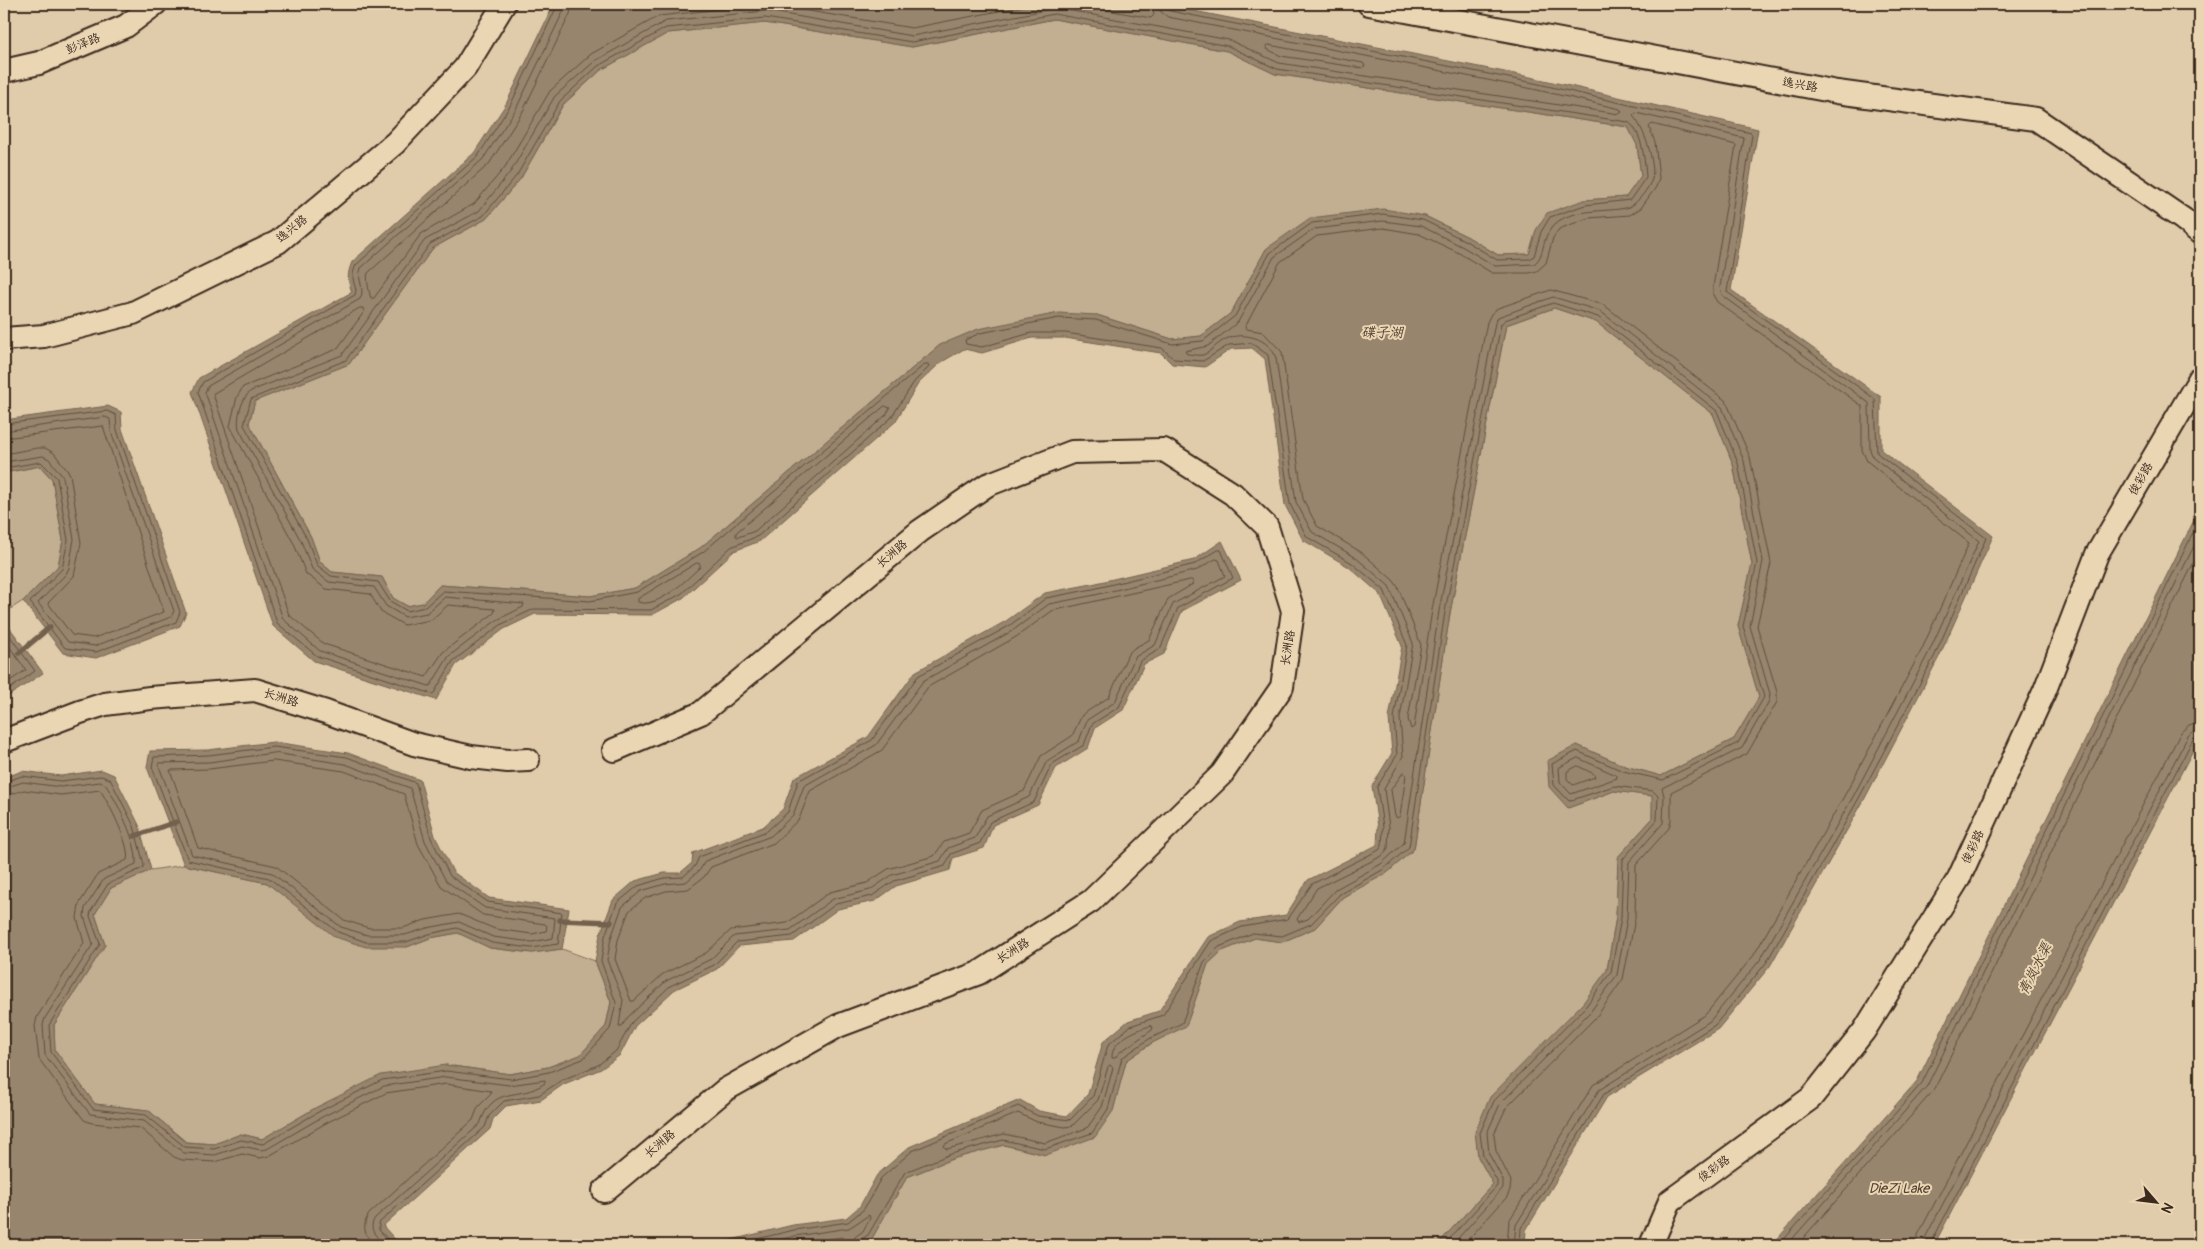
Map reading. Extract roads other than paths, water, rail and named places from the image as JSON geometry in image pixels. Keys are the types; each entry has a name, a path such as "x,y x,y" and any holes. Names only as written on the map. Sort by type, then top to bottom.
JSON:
{"street":[{"name":"彭泽路","path":"4,71 39,63 126,26 156,4"},
{"name":"逸兴路","path":"4,339 44,336 133,313 278,242 394,142 465,68 504,4"},
{"name":"逸兴路","path":"1369,4 1837,92 2036,119 2200,233"},
{"name":"俊彩路","path":"1651,1245 1670,1200 1811,1098 1864,1031 1959,878 2045,690 2097,554 2200,378"},
{"name":"长洲路","path":"604,1191 725,1090 838,1026 978,973 1091,901 1222,774 1282,687 1293,611 1267,527 1233,494 1164,450 1072,452 987,485 920,530 701,713 614,750"},
{"name":"长洲路","path":"4,741 105,704 150,698 255,690 326,712 414,744 471,757 508,761 528,760"}],"water":[{"name":"碟子湖","path":"554,4 1158,4 1535,78 1758,129 1731,290 1881,397 1881,450 1993,536 1939,657 1864,800 1770,966 1718,1029 1607,1097 1526,1230 1525,1245 1437,1245 1493,1184 1478,1157 1475,1132 1490,1097 1583,1003 1607,970 1616,917 1618,857 1652,819 1652,796 1614,791 1568,808 1549,787 1547,761 1577,745 1625,766 1661,776 1734,739 1759,697 1738,626 1752,564 1733,464 1713,414 1596,322 1554,308 1506,325 1450,613 1414,849 1387,873 1343,897 1315,928 1282,942 1255,938 1222,951 1208,964 1186,1026 1152,1043 1126,1061 1113,1111 1095,1137 1046,1155 1004,1145 952,1159 907,1177 871,1240 859,1245 720,1245 723,1242 793,1225 846,1218 860,1206 877,1175 909,1147 1020,1100 1039,1111 1067,1116 1088,1094 1103,1042 1128,1021 1159,1011 1208,937 1240,922 1286,915 1308,880 1377,845 1378,827 1372,786 1392,753 1389,718 1402,646 1380,594 1349,567 1303,540 1285,505 1265,359 1252,348 1231,349 1205,367 1172,364 1161,353 1065,338 1032,338 982,353 964,349 940,363 918,384 895,422 760,541 734,551 683,598 652,615 535,614 504,629 456,665 436,700 314,661 273,626 192,392 199,378 352,292 348,277 352,262 474,153 506,104","holes":["1054,19 1227,51 1275,74 1628,127 1637,145 1641,176 1626,197 1584,200 1547,213 1536,230 1529,254 1498,255 1468,237 1425,216 1383,209 1310,218 1266,249 1231,313 1201,336 1172,339 1097,315 1059,313 978,329 940,345 700,548 635,588 590,596 440,585 423,603 407,606 393,598 382,577 332,572 320,562 311,537 249,423 255,401 349,364 433,248 486,219 521,178 563,104 601,70 668,33 765,23 912,47"]},
{"path":"108,406 121,412 122,429 186,613 180,626 96,658 63,653 23,601 58,566 63,540 52,479 40,466 4,473 4,420"},
{"name":"DieZi Lake","path":"2200,508 2200,737 1934,1245 1772,1245 1917,1081"},
{"path":"1222,541 1241,580 1182,611 1164,654 1144,664 1123,710 1095,728 1088,748 1056,768 1038,805 993,825 984,848 953,858 950,870 896,886 875,901 838,909 794,941 739,946 717,969 674,990 635,1026 620,1055 601,1069 564,1084 541,1100 506,1106 493,1119 490,1129 383,1226 400,1245 4,1245 4,778 22,771 61,776 102,770 114,775 139,825 151,870 111,888 95,914 105,945 54,1025 55,1050 95,1104 148,1110 186,1142 214,1144 241,1134 262,1139 317,1107 381,1075 446,1065 510,1074 548,1067 580,1055 606,1026 611,1002 595,961 600,935 613,900 635,881 664,873 680,873 692,863 693,853 763,827 783,809 794,778 868,737 915,672 1006,621 1045,593 1194,560"},
{"path":"4,620 43,673 4,699"},
{"path":"274,742 348,753 420,780 435,836 453,872 489,898 569,909 562,949 532,953 490,948 458,933 430,938 407,947 366,947 335,937 267,883 184,865 147,767 150,751 208,750"}],"waterway":[{"path":"19,653 50,627"},
{"path":"135,836 176,822"},
{"path":"560,920 611,922"}],"water label":[{"name":"青岚水渠","path":"2035,969"}]}
